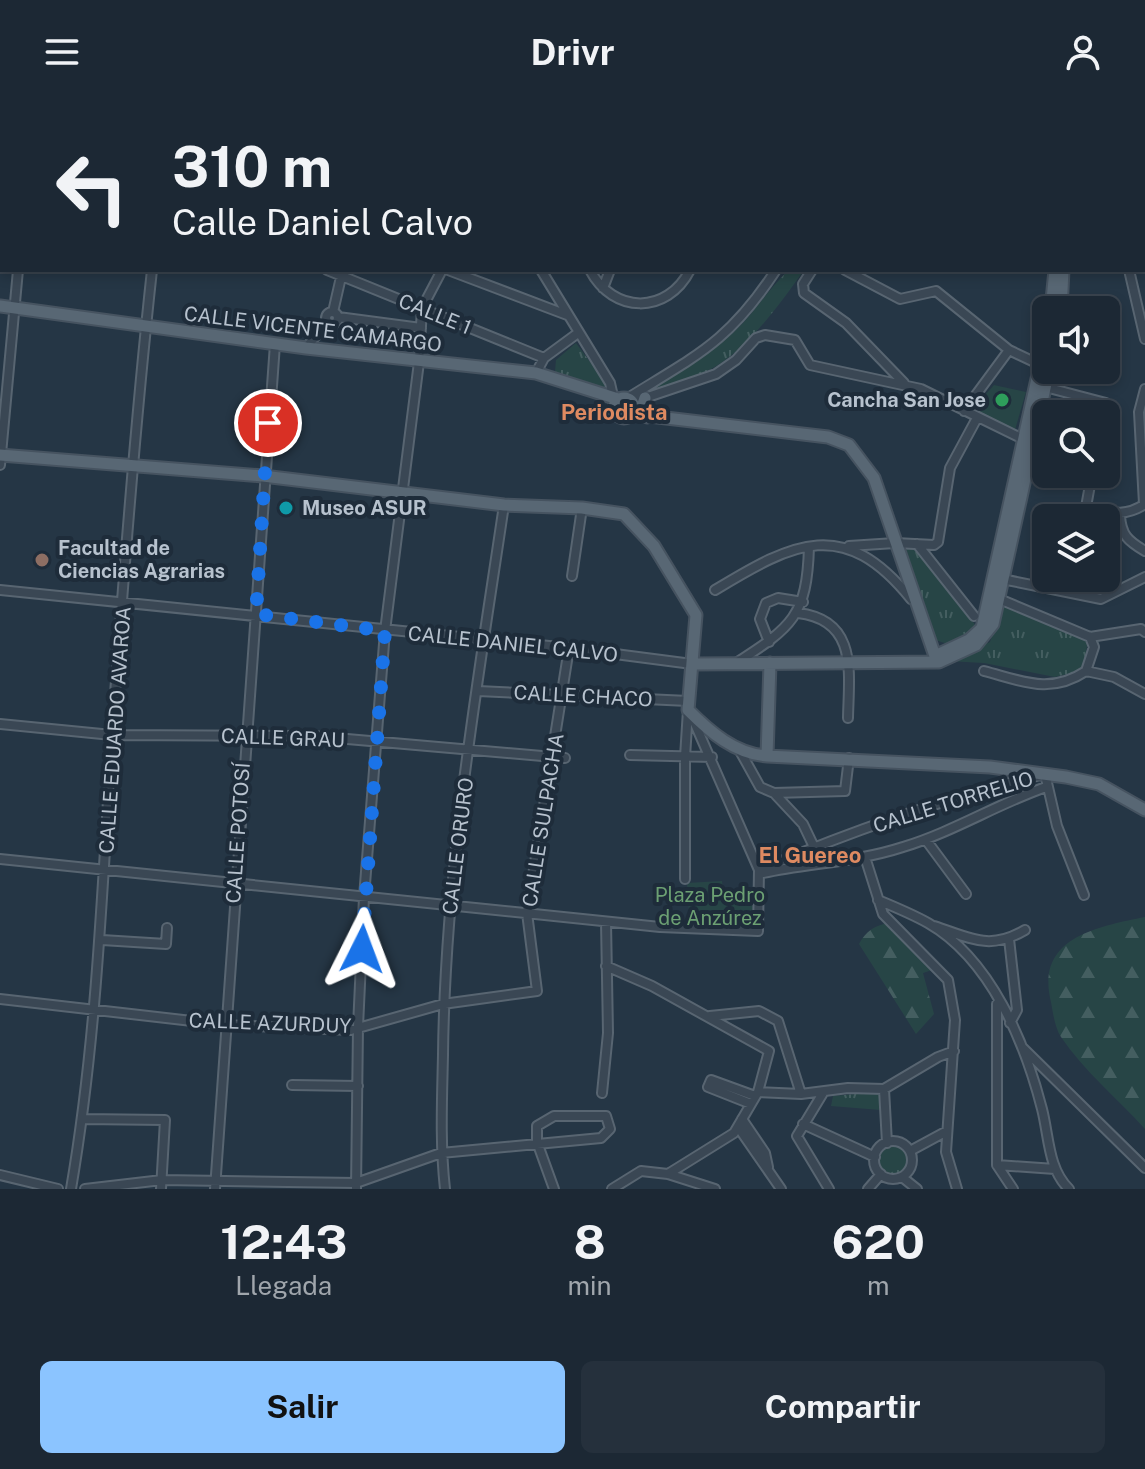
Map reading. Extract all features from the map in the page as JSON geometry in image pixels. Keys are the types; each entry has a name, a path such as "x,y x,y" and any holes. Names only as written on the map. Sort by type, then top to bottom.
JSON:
{"main road":[{"path":"1054,296 1059,272"},
{"path":"1059,272 1060,296"},
{"name":"CALLE VICENTE CAMARGO","path":"0,306 306,348 536,373 623,403 647,417 674,417 844,441 874,478 917,600 932,659"},
{"path":"932,659 969,640 982,628 1041,384"},
{"path":"692,664 849,665 932,659 955,655 981,641 990,630 1028,441 1045,387"},
{"path":"645,398 642,407 647,417"},
{"path":"0,455 263,476 504,505 582,508 624,514 654,546 696,615 688,705 705,727 740,751 767,756 849,758 1045,774 1099,784 1145,810"},
{"path":"767,756 770,663"}],"street":[{"path":"0,465 18,272"},
{"name":"CALLE EDUARDO AVAROA","path":"71,1189 83,1119 102,940 112,735 152,272"},
{"name":"CALLE 1","path":"331,272 544,358"},
{"path":"356,1186 358,1027 364,897 385,631 419,362 422,308 441,272"},
{"path":"453,272 568,316"},
{"path":"542,272 623,403"},
{"path":"591,272 603,288 624,302 653,304 677,289 689,272"},
{"path":"603,288 609,272"},
{"path":"623,403 712,347 746,312 775,272"},
{"path":"811,272 803,284 804,293 846,323 905,383"},
{"path":"849,272 900,299 936,291 1009,350 1032,361"},
{"path":"1129,272 1145,339"},
{"path":"306,348 327,322 335,324 341,277"},
{"path":"336,314 421,328"},
{"path":"536,373 544,358 578,333"},
{"path":"623,403 716,374 736,360 756,338 765,335 795,340 810,365 905,383 1028,441"},
{"name":"CALLE POTOSÍ","path":"215,1184 244,736 275,344"},
{"path":"964,411 1009,350"},
{"path":"1045,387 1095,400"},
{"path":"1145,389 1139,412 1145,504 1130,514 1120,515 1121,530 1129,541 1145,551"},
{"path":"715,590 769,559 809,547 895,543 934,545 938,542 950,468 977,418"},
{"name":"CALLE ORURO","path":"445,1189 441,1153 443,1004 449,905 504,505"},
{"path":"572,576 582,508"},
{"path":"917,544 974,616"},
{"path":"849,546 882,568 911,599 917,600"},
{"path":"735,664 769,642 798,613 803,602 809,547"},
{"path":"1002,579 1101,599 1145,577"},
{"name":"CALLE DANIEL CALVO","path":"0,590 256,614 692,664"},
{"path":"769,642 760,619 766,603 778,598 803,602"},
{"path":"997,598 1090,637 1141,629 1145,632"},
{"path":"798,613 815,615 829,622 844,643 849,665 848,718"},
{"path":"984,671 1025,686 1047,686 1074,679 1086,671 1094,647 1090,637"},
{"name":"CALLE SULPACHA","path":"537,991 527,913 569,648"},
{"path":"1086,671 1114,677 1145,694"},
{"name":"CALLE CHACO","path":"478,691 688,705"},
{"path":"685,879 688,705"},
{"path":"0,859 606,922 758,931 759,872 688,705"},
{"name":"CALLE GRAU","path":"0,724 112,735 313,736 565,758"},
{"path":"740,751 760,787 774,793 803,824 814,847"},
{"path":"630,755 712,757"},
{"path":"774,793 845,791 849,758"},
{"name":"CALLE TORRELIO","path":"759,872 814,847 944,801 1045,774 1046,787 1084,895"},
{"path":"759,872 822,860 838,862 865,857 926,840 1046,787"},
{"path":"926,840 966,894"},
{"path":"865,857 883,914 948,980 955,1020 947,1131 949,1168 957,1189"},
{"path":"878,900 930,924 986,943 1009,939 1025,930"},
{"path":"602,1093 608,1033 606,922"},
{"path":"930,924 978,969 1023,1047 1055,1169 1069,1189"},
{"path":"102,940 166,944 167,928"},
{"path":"1009,939 1017,1010 1010,1023"},
{"path":"606,966 768,1047 755,1097 734,1133 668,1174"},
{"name":"CALLE AZURDUY","path":"0,999 227,1025 351,1030 443,1004 537,991"},
{"path":"996,999 997,1165 1013,1189"},
{"path":"710,1016 759,1011 778,1021 801,1094"},
{"path":"1023,1047 1145,1168"},
{"path":"755,1097 711,1080 708,1087 755,1097 823,1093 848,1088 884,1089 954,1051"},
{"path":"292,1085 358,1086"},
{"path":"875,1157 887,1143 884,1089"},
{"path":"823,1093 797,1136 829,1189"},
{"path":"85,1189 162,1184 356,1186 441,1153 537,1142 601,1138 608,1132 610,1123 601,1113 554,1116 537,1126 537,1142 554,1189"},
{"path":"83,1119 165,1120 162,1184"},
{"path":"740,1123 765,1153 768,1168 781,1189"},
{"path":"803,1124 875,1157 881,1174 891,1179 902,1177 912,1163 910,1151 898,1142 887,1143"},
{"path":"910,1151 947,1131"},
{"path":"997,1165 1055,1169"},
{"path":"612,1189 641,1171 668,1174 715,1189"},
{"path":"868,1189 881,1174"},
{"path":"0,1175 58,1189"},
{"path":"902,1177 917,1189"}],"green space":[{"path":"787,272 803,272 774,311 724,361 685,381 641,397 641,393 690,365 724,340 742,324"},
{"path":"576,343 608,386 605,391 555,372 556,360"},
{"name":"Cancha San Jose","path":"994,385 1026,392 1015,430 985,416 974,407"},
{"path":"905,546 917,549 976,626 961,639 948,644 935,640"},
{"path":"1002,606 1088,640 1084,664 1076,672 1055,677 984,663 948,661 990,642"},
{"name":"Plaza Pedro de Anzúrez","path":"722,881 723,890 752,888 753,924 690,927 687,883"},
{"path":"1145,917 1145,1129 1061,1037 1054,1020 1048,980 1052,963 1074,939 1090,931"},
{"path":"888,923 938,968 923,973 934,1014 916,1034 859,944 871,930"},
{"path":"881,1094 881,1110 831,1106 833,1096"},
{"path":"894,1144 905,1149 910,1160 905,1171 894,1176 883,1171 878,1160 883,1149"}],"place":[{"name":"Cancha San Jose","path":"1002,400"},
{"name":"Museo ASUR","path":"286,508"},
{"name":"Facultad de Ciencias Agrarias","path":"42,560"}],"district":[{"name":"Periodista","path":"614,412"},
{"name":"El Guereo","path":"810,855"}],"route":[{"path":"268,423 256,614 385,631 362,949"}]}
